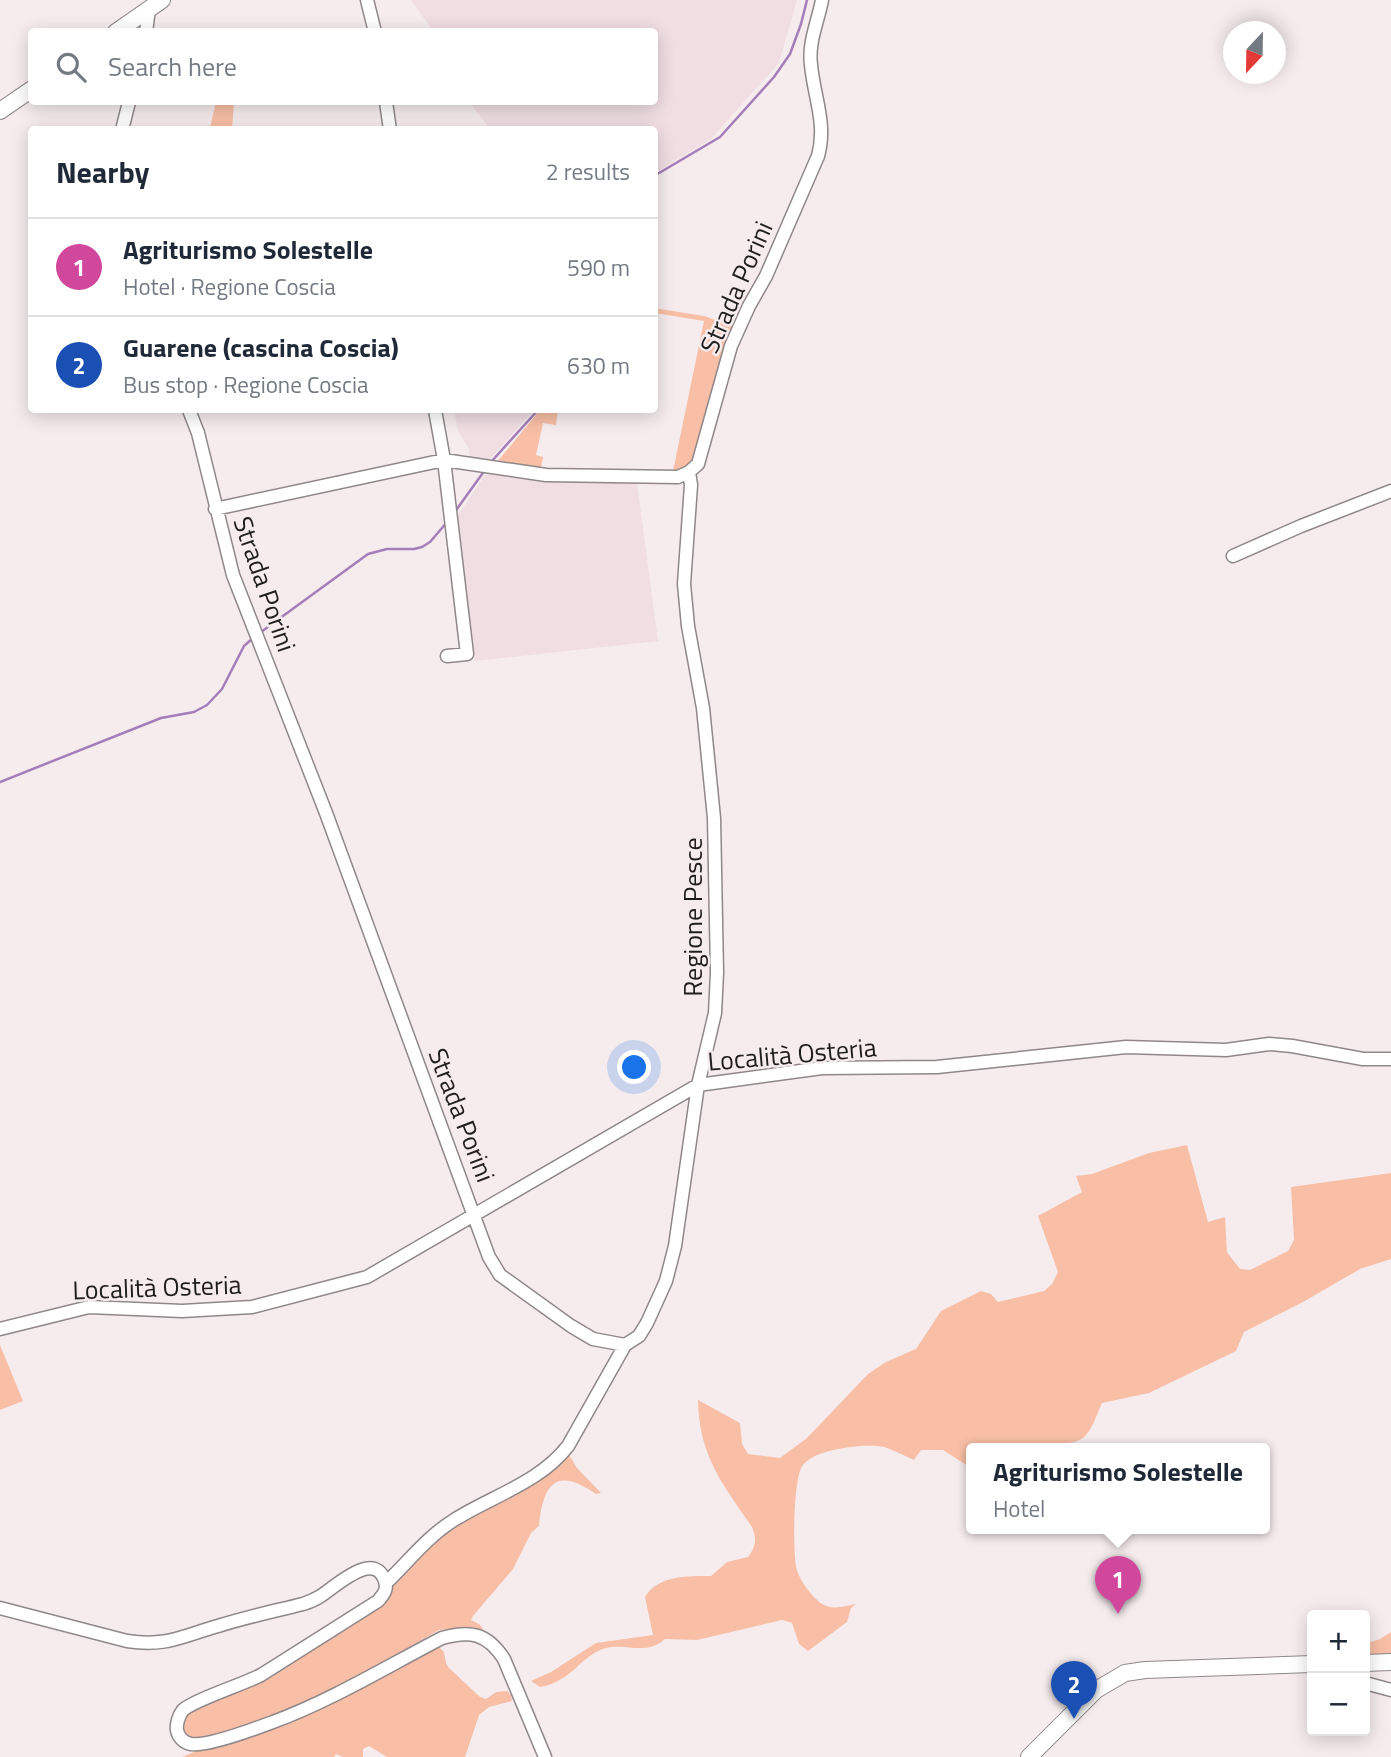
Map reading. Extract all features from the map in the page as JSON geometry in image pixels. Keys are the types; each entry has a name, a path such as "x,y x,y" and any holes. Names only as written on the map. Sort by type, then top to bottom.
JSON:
{"main road":[{"path":"122,28 155,4"},
{"path":"0,111 28,92"},
{"path":"1370,1663 1391,1662"},
{"path":"1029,1757 1096,1690 1125,1674 1145,1670 1307,1664"}],"street":[{"path":"367,0 374,28"},
{"name":"Strada Porini","path":"215,509 444,460 546,475 678,477 689,472 698,464 727,358 741,320 766,276 818,156 822,121 810,64 811,47 822,0"},
{"path":"147,28 155,4"},
{"path":"123,126 128,105"},
{"path":"386,105 389,126"},
{"name":"Strada Porini","path":"190,413 198,433 233,575 489,1257 500,1275 571,1326 593,1339 625,1345"},
{"path":"436,413 444,460 467,654 447,656"},
{"name":"Regione Pesce","path":"625,1345 639,1336 657,1305 666,1281 675,1247 698,1084 715,1013 714,818 703,708 688,625 684,584 691,485 689,472"},
{"path":"1233,556 1391,491"},
{"name":"Località Osteria","path":"0,1329 89,1307 182,1311 252,1307 367,1277 698,1084 822,1068 937,1067 1126,1047 1226,1050 1269,1044 1363,1059 1391,1059"},
{"path":"386,1583 434,1534 456,1519 538,1475 557,1460 568,1446 625,1345"},
{"path":"0,1608 127,1641 156,1643 181,1639 215,1626 303,1604 317,1599 353,1573 364,1569 374,1570 382,1574 386,1583 386,1591 378,1601 261,1675 184,1710 178,1718 177,1730 180,1738 192,1745 201,1744 301,1711 442,1638 460,1633 485,1639 500,1653 545,1757"},
{"path":"1370,1684 1391,1690"}],"shaded area":[{"path":"411,0 797,0 779,63 711,139 658,171 658,126 488,126 471,105 658,105 658,28 431,28"},
{"path":"215,105 234,105 232,126 210,126"},
{"path":"658,309 704,316 732,326 692,462 680,471 673,471 704,321 658,313"},
{"path":"455,413 531,413 489,460 470,458 469,449 458,431"},
{"path":"538,413 558,413 556,425 543,423 536,455 543,457 541,468 497,462"},
{"path":"486,474 543,482 637,483 658,641 475,661 458,515"},
{"path":"1187,1145 1208,1222 1225,1217 1227,1252 1240,1269 1250,1270 1288,1251 1294,1240 1291,1187 1391,1173 1391,1259 1360,1269 1244,1332 1236,1351 1149,1393 1102,1403 1086,1435 1077,1441 966,1443 966,1465 943,1450 921,1450 914,1460 888,1448 876,1446 841,1448 809,1459 803,1465 797,1483 794,1545 797,1571 807,1588 824,1605 836,1607 856,1604 851,1608 847,1622 808,1651 799,1644 792,1623 782,1620 697,1640 665,1639 651,1647 606,1648 597,1651 552,1684 540,1687 531,1681 551,1672 596,1643 653,1635 645,1597 658,1584 674,1578 711,1576 727,1562 748,1557 751,1553 755,1542 754,1531 714,1468 699,1420 698,1400 740,1423 742,1444 748,1454 780,1458 807,1438 868,1374 886,1362 916,1349 941,1311 981,1291 991,1294 998,1302 1044,1291 1052,1284 1058,1272 1038,1216 1082,1192 1076,1176 1092,1174 1149,1153"},
{"path":"0,1345 23,1401 0,1410"},
{"path":"568,1453 577,1468 601,1493 596,1494 571,1481 561,1481 548,1490 539,1526 531,1533 513,1569 471,1620 484,1630 472,1627 439,1630 312,1703 200,1739 186,1737 182,1732 184,1718 189,1712 390,1590 421,1551 440,1535"},
{"path":"1391,1632 1391,1657 1370,1658 1370,1642"},
{"path":"438,1646 444,1652 449,1668 480,1697 486,1699 496,1692 507,1691 511,1695 512,1701 489,1707 479,1715 465,1757 387,1757 369,1746 363,1749 363,1757 343,1757 336,1754 334,1757 182,1757 216,1743 314,1712"}],"waterway":[{"path":"658,174 720,137 774,77 790,54 807,0"},
{"path":"491,462 535,413"},
{"path":"454,513 485,470"},
{"path":"261,632 368,554 387,549 422,547 430,542 448,521"},
{"path":"0,782 161,718 194,712 207,705 222,689 244,646 253,638"}],"place":[{"name":"Agriturismo Solestelle","path":"1118,1614"},
{"name":"Guarene (cascina Coscia)","path":"1074,1719"}]}
